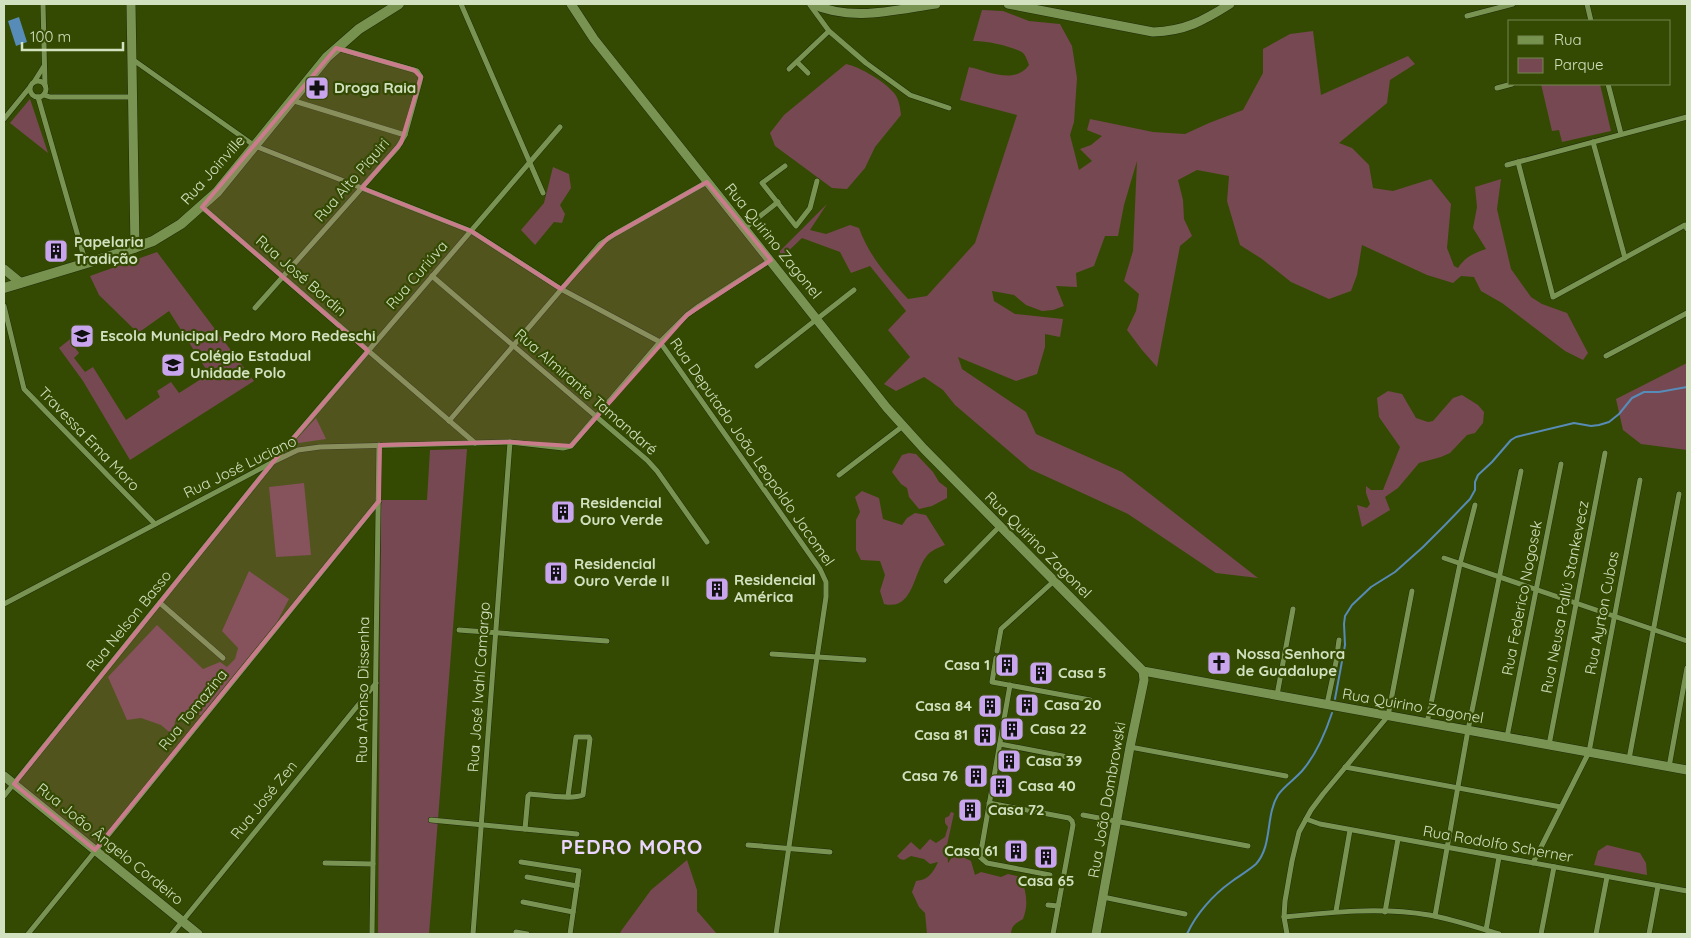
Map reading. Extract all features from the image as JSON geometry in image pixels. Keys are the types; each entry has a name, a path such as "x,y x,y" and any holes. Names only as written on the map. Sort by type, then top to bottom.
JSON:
{"main road":[{"name":"Rua Joinville","path":"4,288 135,248 170,231 202,207 336,48 359,29 399,4"}],"street":[{"path":"40,96 46,91 43,4"},
{"path":"130,4 135,248"},
{"path":"462,4 543,193"},
{"name":"Rua Quirino Zagonel","path":"571,4 594,39 771,260 863,379 903,426 1143,671 1687,770"},
{"path":"811,4 831,11 855,14 870,14 936,4"},
{"path":"811,4 829,31 854,54 905,92 916,98 949,108"},
{"path":"1008,4 1153,32 1171,31 1188,27 1230,4"},
{"path":"1467,16 1513,4"},
{"path":"1587,4 1591,20"},
{"path":"789,69 829,31"},
{"name":"Rua Alto Piquiri","path":"256,308 398,147 405,135 421,77 418,71 336,48"},
{"name":"Rua Deputado João Leopoldo Jacomel","path":"132,58 255,146 471,231 561,289 660,342 824,576 826,597 776,934"},
{"path":"796,62 808,73"},
{"path":"5,115 22,98 44,66"},
{"path":"31,85 39,82 45,86"},
{"path":"31,85 31,93 40,96"},
{"path":"1496,88 1508,85"},
{"path":"1608,85 1621,134"},
{"path":"22,98 40,96 132,97"},
{"path":"40,96 40,104 86,264"},
{"path":"291,100 405,135"},
{"path":"1507,165 1687,117"},
{"name":"Rua Curiúva","path":"273,462 560,127"},
{"path":"1592,142 1625,258"},
{"path":"1518,162 1553,297 1685,226 1687,230"},
{"path":"785,166 762,183 796,226 810,208 817,181"},
{"path":"449,421 593,251 608,238 707,182"},
{"path":"745,228 778,202"},
{"name":"Rua José Bordin","path":"202,207 475,443"},
{"path":"596,417 660,342 693,310 771,260"},
{"path":"4,269 21,283"},
{"name":"Rua Almirante Tamandaré","path":"432,276 652,466 707,542"},
{"path":"757,366 854,290"},
{"name":"Travessa Ema Moro","path":"4,306 24,389 155,524"},
{"path":"1606,356 1687,312"},
{"name":"Rua José Luciano","path":"6,603 298,450 380,445 510,442 563,448 571,446 596,417"},
{"path":"840,475 903,426"},
{"name":"Rua José Ivahí Camargo","path":"473,934 510,442"},
{"name":"Rua Afonso Dissenha","path":"372,934 380,445"},
{"name":"Rua Neusa Pallú Stankevecz","path":"1549,745 1605,453"},
{"name":"Rua Nelson Basso","path":"4,796 273,462"},
{"name":"Rua Federico Nogosek","path":"1507,737 1562,464"},
{"path":"1435,916 1468,730 1521,471"},
{"name":"Rua Ayrton Cubas","path":"1533,863 1589,752 1640,480"},
{"path":"1629,759 1679,494"},
{"name":"Rua Tomazina","path":"28,934 378,501"},
{"path":"1427,723 1460,564 1475,506"},
{"path":"946,581 1000,526"},
{"path":"1444,558 1687,641"},
{"path":"997,651 1001,629 1054,581"},
{"path":"1287,934 1284,917 1292,861 1299,832 1323,794 1388,716 1412,591"},
{"path":"4,596 6,603"},
{"path":"160,603 223,658"},
{"path":"1278,696 1293,609"},
{"path":"458,630 607,641"},
{"path":"1326,704 1339,640"},
{"path":"772,654 864,660"},
{"path":"996,658 992,682 1090,700"},
{"path":"1668,767 1687,668"},
{"name":"Rua João Dombrowski","path":"1096,934 1144,680 1143,671"},
{"name":"Rua José Zen","path":"172,934 376,682"},
{"path":"1010,685 980,853 982,860 987,863 1050,875"},
{"path":"525,829 528,796 530,794 580,797 583,795 589,737 578,735 576,737 568,796"},
{"path":"1000,744 1078,759"},
{"path":"1130,747 1286,776"},
{"path":"1345,767 1561,807"},
{"name":"Rua João Ângelo Cordeiro","path":"4,776 198,934"},
{"path":"989,803 1070,818 1072,821 1053,934"},
{"path":"1083,815 1248,846"},
{"name":"Rua Rodolfo Scherner","path":"1306,819 1350,830 1687,891"},
{"path":"431,820 577,834"},
{"path":"1336,911 1350,830"},
{"path":"1385,912 1398,839"},
{"path":"748,845 830,852"},
{"path":"1486,930 1499,857"},
{"path":"521,862 579,871 570,934"},
{"path":"324,863 373,864"},
{"path":"1541,934 1554,867"},
{"path":"528,877 577,886"},
{"path":"1596,934 1607,877"},
{"path":"1649,934 1658,886"},
{"path":"1103,897 1186,914"},
{"path":"523,902 573,912"},
{"path":"1048,905 1058,906"},
{"path":"1284,917 1336,911 1385,912 1435,916 1499,934"},
{"path":"516,932 527,934"}],"highlighted area":[{"path":"336,48 414,70 421,77 401,143 362,188 471,231 561,289 608,238 707,182 771,260 687,315 571,446 510,442 380,445 379,501 95,850 14,784 273,462 368,351 202,207"}],"green space":[{"path":"982,10 1003,11 1029,21 1060,24 1072,46 1077,78 1074,122 1070,135 1079,170 1092,161 1080,149 1091,145 1102,136 1087,130 1090,119 1153,132 1185,134 1243,110 1263,73 1263,49 1290,34 1313,31 1321,95 1408,56 1415,64 1390,80 1387,103 1339,143 1352,148 1369,165 1373,188 1393,191 1431,179 1451,204 1447,248 1454,266 1458,268 1470,256 1486,249 1473,228 1477,207 1475,187 1501,179 1497,209 1511,269 1531,297 1542,304 1567,313 1588,353 1583,360 1565,351 1502,303 1481,291 1474,277 1461,276 1453,283 1427,275 1362,245 1357,275 1351,291 1329,299 1291,282 1262,259 1240,245 1227,201 1229,176 1197,170 1178,180 1183,200 1184,219 1192,236 1180,246 1157,367 1127,330 1136,311 1139,294 1124,281 1133,251 1137,161 1124,205 1118,236 1105,236 1094,266 1076,273 1077,287 1056,286 1064,306 1042,311 1026,305 1014,295 992,291 994,301 1015,314 1063,319 1060,337 1045,334 1045,347 1037,374 1016,381 958,357 962,369 1026,412 1036,434 1122,472 1258,578 1216,573 1128,514 1030,469 955,405 943,390 924,377 896,391 884,384 910,357 888,330 906,311 870,266 851,273 840,252 802,238 779,260 780,251 827,204 810,230 826,234 850,225 859,228 874,257 908,299 927,296 975,243 1017,115 960,100 969,67 1001,75 1009,75 1023,71 1029,65 1024,54 1020,51 992,43 973,41"},
{"path":"846,64 872,75 890,88 897,98 901,115 875,147 865,168 847,189 832,188 775,146 770,133 784,115"},
{"path":"1541,85 1600,85 1611,131 1562,142 1559,130 1552,131"},
{"path":"30,99 48,153 10,123"},
{"path":"553,167 569,174 571,188 560,205 565,214 562,223 554,222 535,245 521,230 544,203"},
{"name":"Colégio Estadual Unidade Polo","path":"157,252 254,381 130,460 83,381 59,348 74,336 78,341 73,345 79,353 74,358 85,372 93,367 126,420 160,397 157,391 171,382 179,393 209,374 169,311 138,333 99,295 90,276"},
{"path":"1687,363 1687,450 1641,444 1623,430 1616,399"},
{"path":"1388,391 1402,394 1416,418 1428,422 1433,421 1453,398 1462,395 1478,405 1484,412 1483,423 1475,433 1467,435 1450,453 1419,463 1398,488 1385,497 1390,510 1362,527 1357,505 1367,508 1370,504 1366,493 1366,486 1371,490 1383,490 1400,447 1379,417 1377,398"},
{"path":"316,418 326,439 292,444"},
{"path":"467,449 429,934 378,934 381,500 427,500 430,450"},
{"path":"916,454 933,472 939,482 947,488 947,498 932,506 919,509 909,497 907,488 901,484 892,472 902,455"},
{"path":"304,483 311,555 276,557 269,487"},
{"path":"862,491 879,498 883,519 902,525 907,518 915,513 926,515 945,545 928,555 907,597 894,605 884,604 880,591 885,575 880,561 861,560 856,550 856,520 860,512 855,497"},
{"path":"249,571 289,599 277,622 201,715 184,714 175,721 174,736 161,725 141,718 127,720 108,677 157,625 203,669 220,662 227,667 235,659 238,648 222,631"},
{"path":"951,812 954,813 947,845 948,863 955,853 971,861 975,875 981,872 1001,877 1008,874 1021,877 1026,908 1023,919 1014,925 1011,934 927,934 925,913 919,907 912,892 916,881 930,875 938,862 930,864 924,859 911,856 904,860 897,856 911,842 920,850 930,839 936,843 945,837 948,827 945,823 945,818"},
{"path":"1607,845 1640,853 1646,863 1647,875 1594,865 1598,851"},
{"path":"687,860 697,890 697,911 717,934 620,934 651,890"}],"water":[{"path":"19,17 27,42 16,46 8,21"}],"waterway":[{"path":"1335,699 1345,645 1345,616 1352,605 1371,587 1395,572 1445,525 1470,499 1475,490 1475,482 1478,475 1511,440 1516,437 1574,423 1591,426 1609,422 1619,414 1632,398 1644,392 1659,392 1687,387"},
{"path":"1187,934 1195,919 1212,899 1224,887 1256,864 1265,848 1271,812 1278,795 1302,771 1316,751 1332,713"}],"place":[{"name":"Droga Raia","path":"317,88"},
{"name":"Papelaria Tradição","path":"56,251"},
{"name":"Escola Municipal Pedro Moro Redeschi","path":"82,336"},
{"name":"Colégio Estadual Unidade Polo","path":"173,365"},
{"name":"Residencial Ouro Verde","path":"563,512"},
{"name":"Residencial Ouro Verde II","path":"556,573"},
{"name":"Residencial América","path":"717,589"},
{"name":"Nossa Senhora de Guadalupe","path":"1219,663"},
{"name":"Casa 1","path":"1007,665"},
{"name":"Casa 5","path":"1041,673"},
{"name":"Casa 20","path":"1027,705"},
{"name":"Casa 84","path":"990,706"},
{"name":"Casa 22","path":"1012,729"},
{"name":"Casa 81","path":"985,735"},
{"name":"Casa 39","path":"1009,761"},
{"name":"Casa 76","path":"976,776"},
{"name":"Casa 40","path":"1001,786"},
{"name":"Casa 72","path":"970,810"},
{"name":"Casa 61","path":"1016,851"},
{"name":"Casa 65","path":"1046,857"}],"district":[{"name":"PEDRO MORO","path":"632,847"}]}
